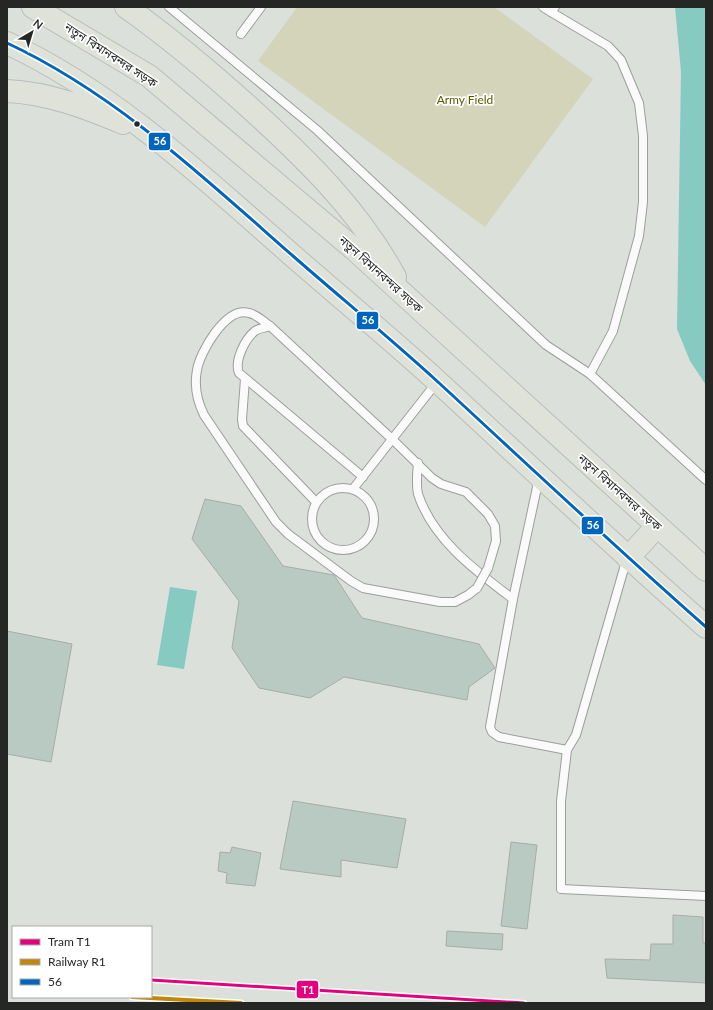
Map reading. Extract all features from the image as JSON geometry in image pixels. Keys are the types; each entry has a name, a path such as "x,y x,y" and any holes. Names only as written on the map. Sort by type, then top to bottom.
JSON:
{"highway":[{"name":"নতুন বিমানবন্দর সড়ক","path":"33,7 149,76 403,292 706,570"},
{"path":"126,7 181,47 293,146 331,186 361,222 386,260 403,292"},
{"path":"7,43 52,65 96,92 159,139 437,382 539,477 706,627"},
{"path":"7,91 35,94 63,100 97,112 159,139"},
{"path":"628,558 657,526"}],"lane":[{"path":"169,7 317,130 546,345 590,374 706,480"},
{"path":"241,34 261,7"},
{"path":"543,7 553,10 608,46 621,60 639,103 643,136 643,202 639,236 613,331 590,374"},
{"path":"251,313 270,326 418,463 432,478 441,484 466,492 488,514 495,526 496,541 488,568 477,588 468,595 455,602 440,602 363,588 340,573 288,534 276,522 204,415 198,401 196,386 197,370 202,352 216,331 227,320 238,314 251,313"},
{"path":"270,326 254,332 249,338 240,354 237,368 245,379 363,477"},
{"path":"245,379 242,419 243,426 316,502"},
{"path":"353,490 437,382"},
{"path":"418,463 418,492 426,512 446,540 472,568 513,600"},
{"path":"539,477 513,600 490,727 492,732 499,738 567,750"},
{"path":"346,488 353,490 365,497 372,509 374,515 373,529 370,535 360,546 340,550 321,541 313,530 312,515 316,502 326,492 346,488"},
{"path":"628,558 576,735 567,750 561,801 561,889 706,896"}],"green space":[{"name":"Army Field","path":"297,7 494,7 593,79 485,227 258,61"}],"water":[{"path":"675,7 706,7 706,385 690,361 677,329 681,72"},
{"path":"170,587 197,591 184,669 157,665"}],"building":[{"path":"205,499 241,506 283,566 334,575 362,618 479,644 495,668 469,687 467,700 344,677 310,698 259,688 232,648 239,601 192,539"},
{"path":"7,631 72,644 51,762 7,754"},
{"path":"293,801 406,819 397,868 341,860 341,877 280,869"},
{"path":"511,842 537,845 527,929 501,926"},
{"path":"232,847 261,853 255,886 226,883 227,873 218,871 220,852 230,853"},
{"path":"673,915 703,917 703,943 706,943 706,983 607,978 605,959 650,960 651,944 673,944"},
{"path":"447,931 503,934 502,950 446,946"}],"tram line":[{"name":"T1","path":"152,980 524,1003"}],"rail line":[{"name":"R1","path":"150,998 241,1003"}],"transit line":[{"name":"56","path":"7,43 47,64 85,87 122,112 192,167 420,366 706,627"}]}
